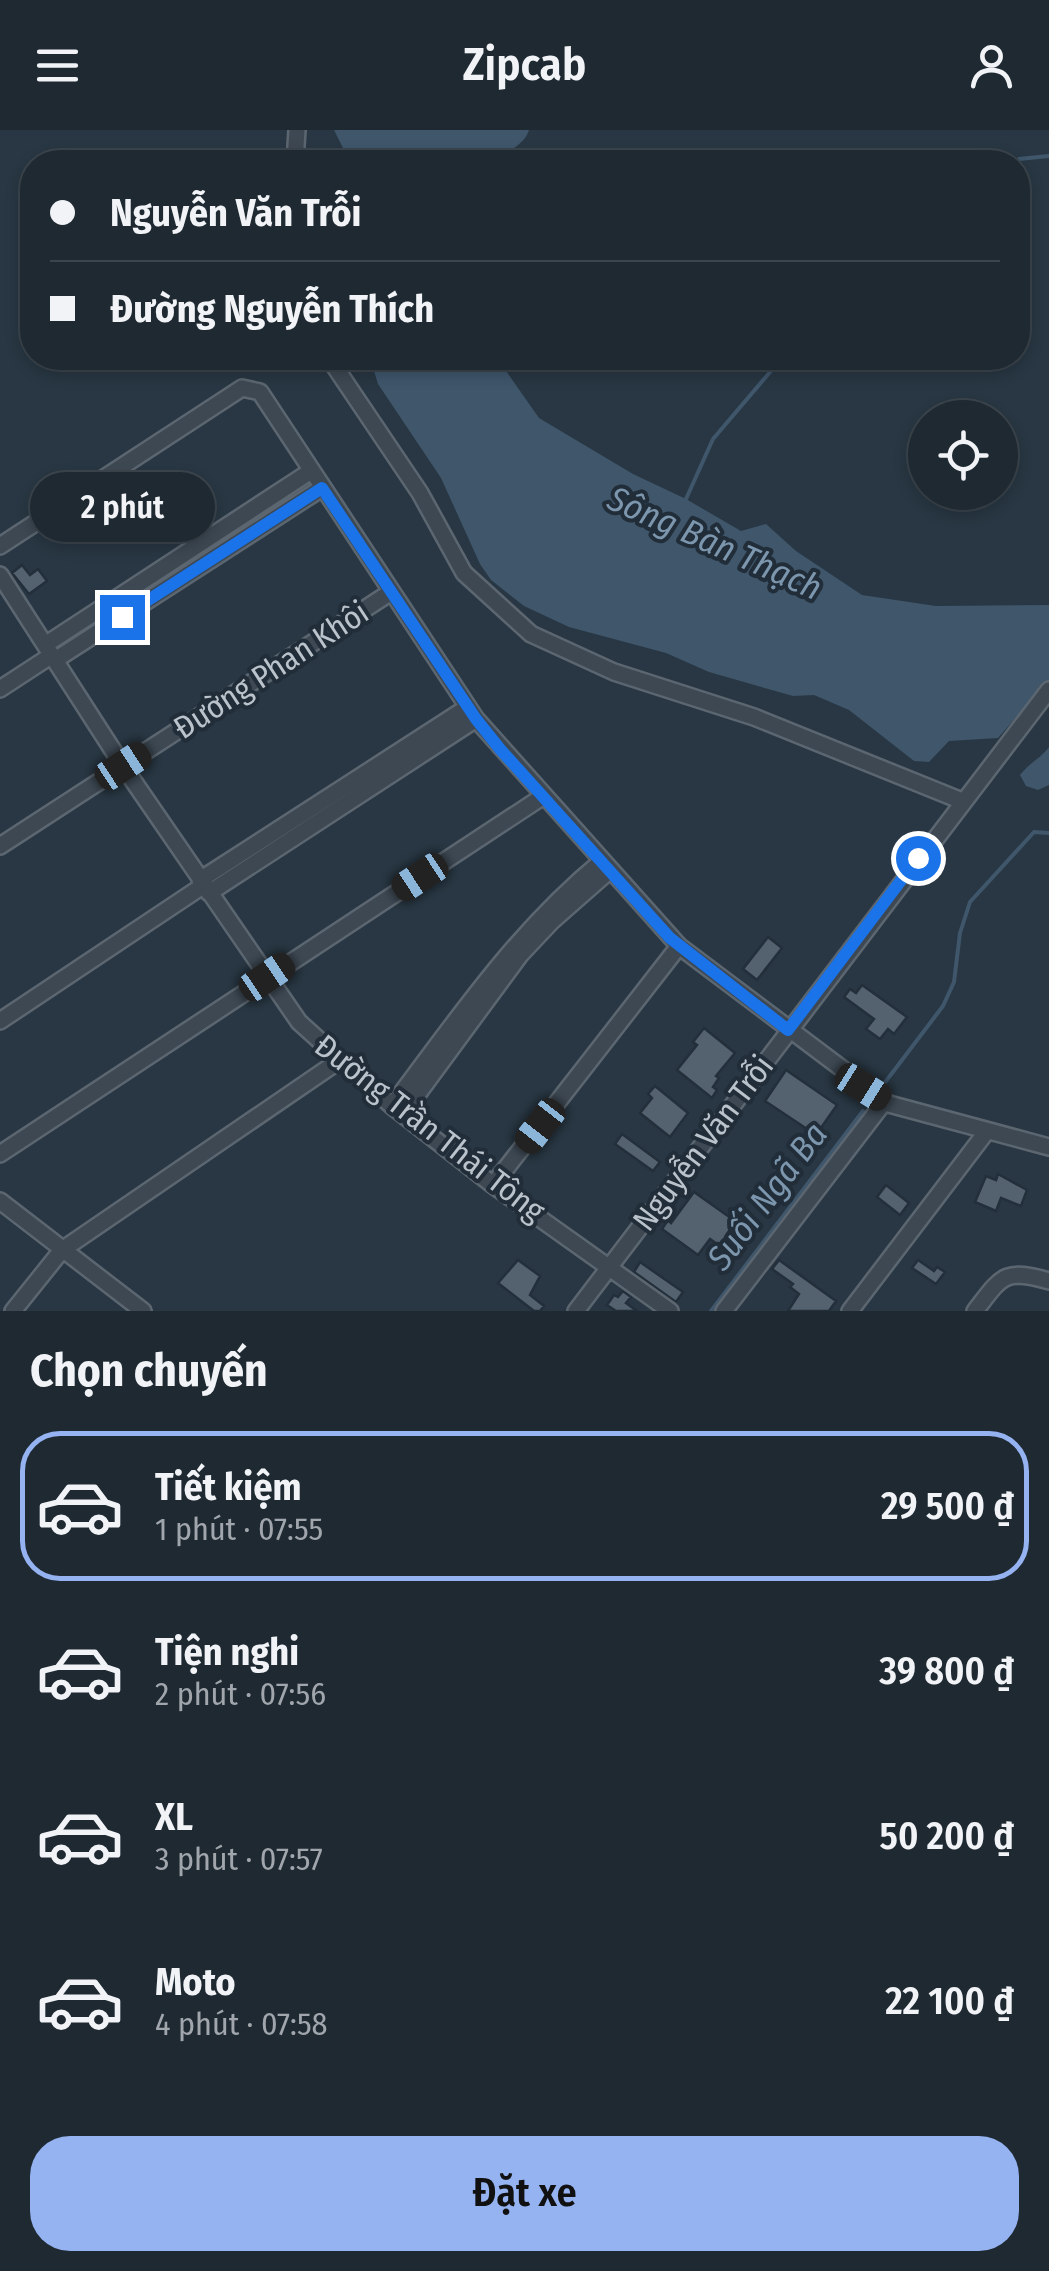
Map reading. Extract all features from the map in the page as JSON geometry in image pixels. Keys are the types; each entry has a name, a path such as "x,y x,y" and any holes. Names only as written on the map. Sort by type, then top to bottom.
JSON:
{"street":[{"path":"338,370 420,493 464,573 531,634 614,672 754,716 962,800"},
{"path":"0,546 242,388 260,392 472,713 679,946 886,1102 1049,1146"},
{"path":"0,689 311,471"},
{"path":"51,653 322,488"},
{"name":"Đường Trần Thái Tông","path":"0,575 123,766 299,1022 397,1110 493,1185 670,1311"},
{"name":"Đường Phan Khôi","path":"0,846 391,592"},
{"name":"Nguyễn Văn Trỗi","path":"576,1311 1049,690"},
{"path":"0,1021 472,713"},
{"path":"0,1154 542,796"},
{"path":"397,1110 512,946 568,889 606,865"},
{"path":"493,1185 679,946"},
{"path":"13,1311 62,1250 340,1060"},
{"path":"724,1311 886,1102"},
{"path":"850,1311 987,1131"},
{"path":"0,1200 143,1311"},
{"path":"975,1311 1000,1279 1010,1274 1049,1281"}],"water":[{"path":"334,130 529,130 512,150 344,150"},
{"name":"Sông Bàn Thạch","path":"374,370 505,370 539,418 741,531 766,524 796,551 862,595 936,606 1049,605 1049,706 1035,696 998,738 949,741 929,762 914,761 849,710 814,695 793,696 709,672 666,653 569,627 524,606 491,580 480,564 441,478 378,384"},
{"path":"1049,747 1049,785 1038,790 1026,786 1020,775"}],"building":[{"path":"22,565 30,575 38,569 47,581 29,594 12,573"},
{"path":"768,937 782,948 757,980 743,969"},
{"path":"862,985 907,1017 894,1034 888,1029 880,1039 866,1029 874,1019 844,997 850,989 856,993"},
{"path":"704,1028 735,1053 716,1076 719,1078 713,1087 717,1090 712,1098 677,1070 697,1045 693,1042"},
{"path":"786,1070 837,1105 816,1135 765,1101"},
{"path":"655,1086 688,1113 670,1137 640,1113 652,1098 648,1094"},
{"path":"622,1134 660,1162 653,1171 615,1144"},
{"path":"998,1174 1027,1190 1021,1206 1001,1198 996,1211 975,1202 986,1176 996,1180"},
{"path":"886,1185 909,1203 900,1215 877,1197"},
{"path":"694,1192 735,1221 720,1246 710,1239 698,1255 662,1229"},
{"path":"518,1260 540,1276 530,1295 544,1306 540,1311 534,1311 498,1283"},
{"path":"779,1260 836,1301 829,1311 788,1311 799,1294 790,1287 793,1284 772,1269"},
{"path":"918,1260 934,1271 937,1267 945,1272 936,1284 912,1268"},
{"path":"640,1262 683,1292 676,1302 634,1272"},
{"path":"623,1291 631,1297 626,1303 637,1311 616,1311 607,1305"}],"waterway":[{"path":"1030,158 1049,156"},
{"name":"Sông Bàn Thạch","path":"686,499 713,439 772,370"},
{"name":"Suối Ngã Ba","path":"880,1089 943,1006 954,982 960,933 970,902 1034,832 1049,833"},
{"name":"Suối Ngã Ba","path":"711,1311 863,1111"}],"route":[{"path":"122,617 322,488 500,749 670,938 788,1030 918,858"}]}
